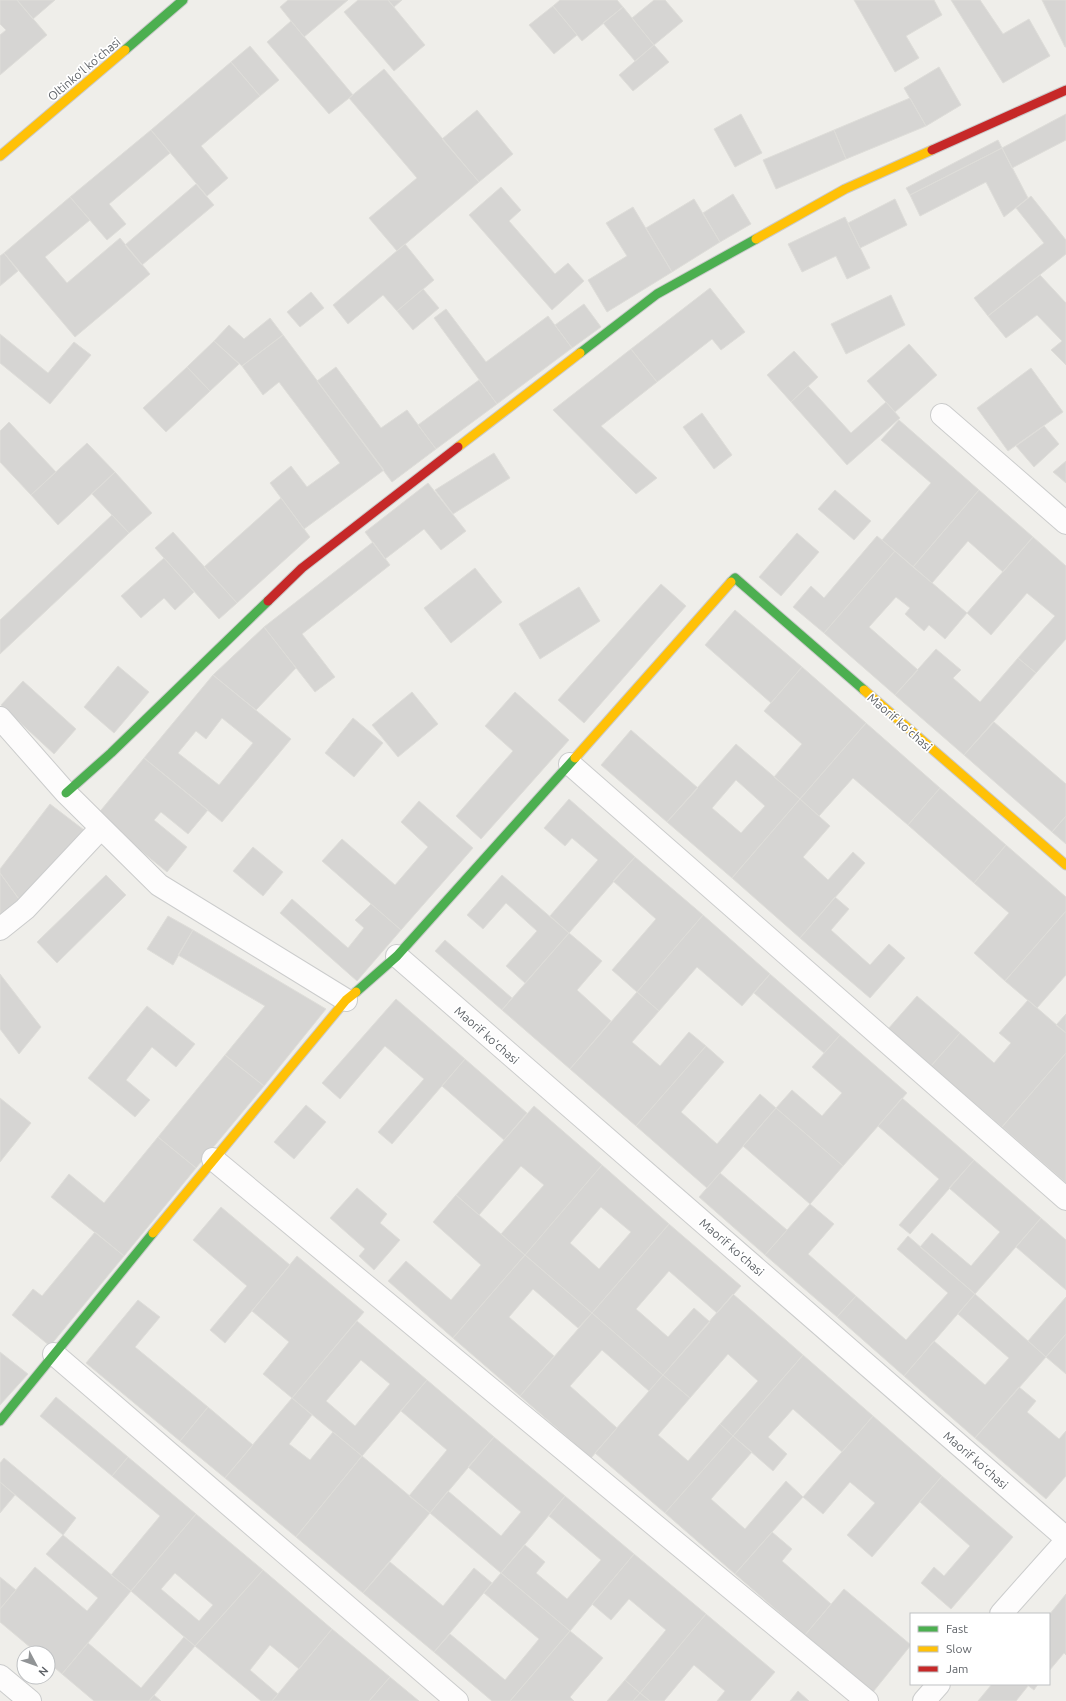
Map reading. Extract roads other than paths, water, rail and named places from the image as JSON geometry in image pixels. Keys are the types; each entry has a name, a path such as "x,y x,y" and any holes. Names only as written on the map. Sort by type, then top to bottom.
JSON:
{"street":[{"name":"Oltinkoʻl koʻchasi","path":"0,156 183,0"},
{"path":"66,793 116,748 302,568 657,294 845,189 1066,90"},
{"path":"942,415 1066,523"},
{"name":"Maorif koʻchasi","path":"570,764 735,578 1066,865"},
{"path":"0,718 66,793 159,885 346,1000"},
{"path":"0,1421 213,1159 346,1000 397,956 570,764 1066,1199"},
{"path":"0,929 25,909 101,828"},
{"name":"Maorif koʻchasi","path":"397,956 1066,1539 1002,1613"},
{"path":"213,1159 867,1701"},
{"path":"54,1354 457,1701"},
{"path":"0,1676 30,1701"},
{"path":"924,1701 938,1685"}]}
